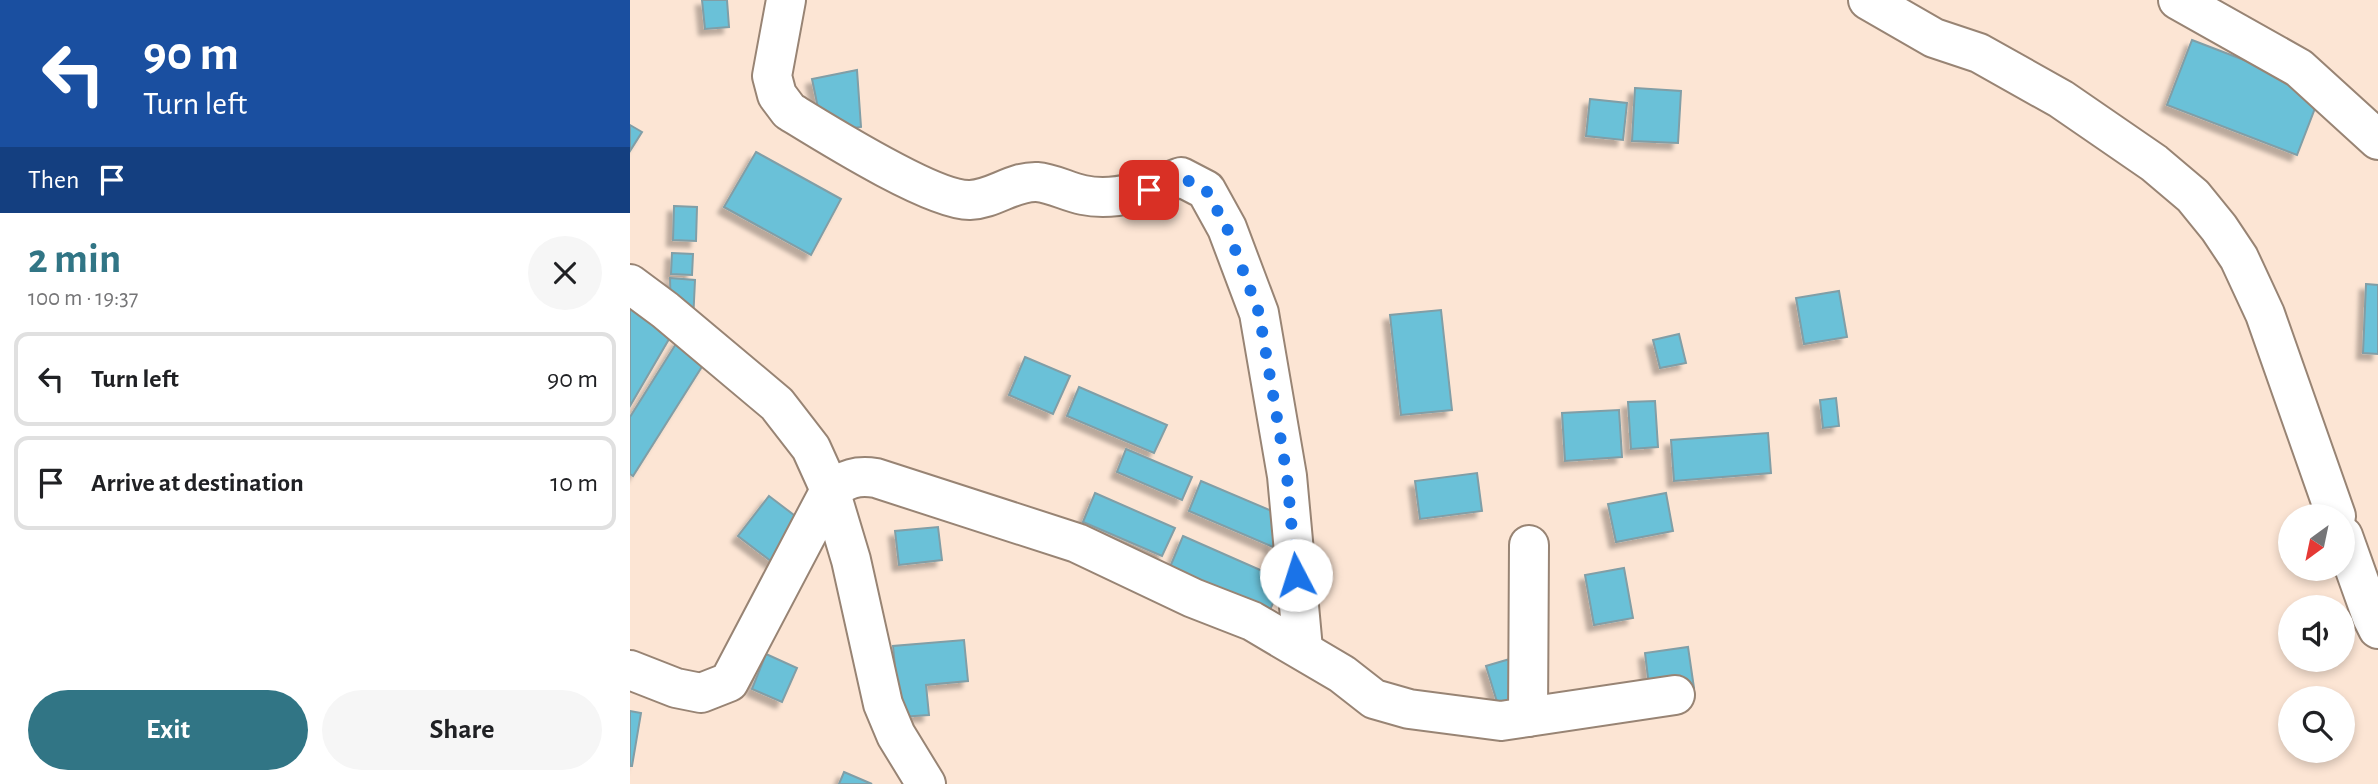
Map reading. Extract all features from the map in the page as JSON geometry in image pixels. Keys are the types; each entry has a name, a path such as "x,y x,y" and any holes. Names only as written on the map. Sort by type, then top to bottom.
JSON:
{"street":[{"path":"786,0 772,76 778,95 789,111 931,190 969,200 998,195 1018,185 1038,182 1083,195 1109,198 1149,190 1181,177 1206,190 1227,228 1259,313 1287,476 1303,649"},
{"path":"1868,0 1934,38 1979,53 2061,99 2154,163 2193,197 2220,228 2239,258 2265,314 2332,504"},
{"path":"2178,0 2299,68 2378,140"},
{"path":"630,284 777,404 811,448 830,490 851,560 883,704 896,735 926,784"},
{"path":"630,670 676,688 701,693 729,682 830,490 848,478 860,476 876,478 1077,543 1193,598 1252,621 1303,649 1374,699 1409,709 1501,721 1675,695"},
{"path":"1528,717 1529,545"},
{"path":"2356,572 2378,629"}],"building":[{"path":"702,0 727,0 729,27 705,29"},
{"path":"2192,40 2322,90 2297,155 2167,105"},
{"path":"857,70 861,127 823,132 812,79"},
{"path":"1635,88 1681,91 1678,143 1632,141"},
{"path":"1590,99 1627,103 1623,140 1586,136"},
{"path":"630,125 642,132 630,151"},
{"path":"756,152 841,199 811,255 724,207"},
{"path":"674,206 697,207 696,241 673,240"},
{"path":"672,253 693,254 692,275 671,274"},
{"path":"670,278 695,280 693,322 671,315"},
{"path":"2366,284 2378,285 2378,354 2363,353"},
{"path":"1839,291 1847,337 1804,344 1796,298"},
{"path":"630,300 676,327 630,406"},
{"path":"1441,310 1452,410 1401,415 1390,315"},
{"path":"1679,334 1686,363 1660,368 1653,340"},
{"path":"679,339 708,357 633,476 630,474 630,417"},
{"path":"1025,357 1070,376 1053,414 1009,395"},
{"path":"1079,387 1167,425 1154,453 1067,416"},
{"path":"1836,398 1839,426 1823,428 1820,400"},
{"path":"1655,401 1658,447 1631,449 1628,402"},
{"path":"1619,410 1622,457 1565,461 1562,413"},
{"path":"1768,433 1771,473 1674,481 1671,440"},
{"path":"1126,449 1192,477 1182,500 1117,472"},
{"path":"1477,473 1482,511 1420,519 1415,481"},
{"path":"1201,481 1286,517 1273,547 1189,511"},
{"path":"1095,493 1175,528 1162,556 1083,522"},
{"path":"1666,493 1673,531 1616,542 1608,504"},
{"path":"769,496 807,525 776,565 738,536"},
{"path":"938,527 942,560 899,565 895,531"},
{"path":"1183,536 1283,580 1270,610 1170,567"},
{"path":"1624,568 1633,618 1594,625 1585,575"},
{"path":"964,640 968,681 926,685 929,715 900,717 893,646"},
{"path":"1688,647 1694,688 1650,694 1645,653"},
{"path":"766,654 797,668 782,702 752,689"},
{"path":"1513,658 1529,710 1502,718 1486,666"},
{"path":"630,711 641,713 632,766 630,766"},
{"path":"844,772 872,784 839,784"}],"route":[{"path":"1149,190 1181,177 1195,183 1206,190 1227,228 1259,313 1287,476 1296,575"}]}
